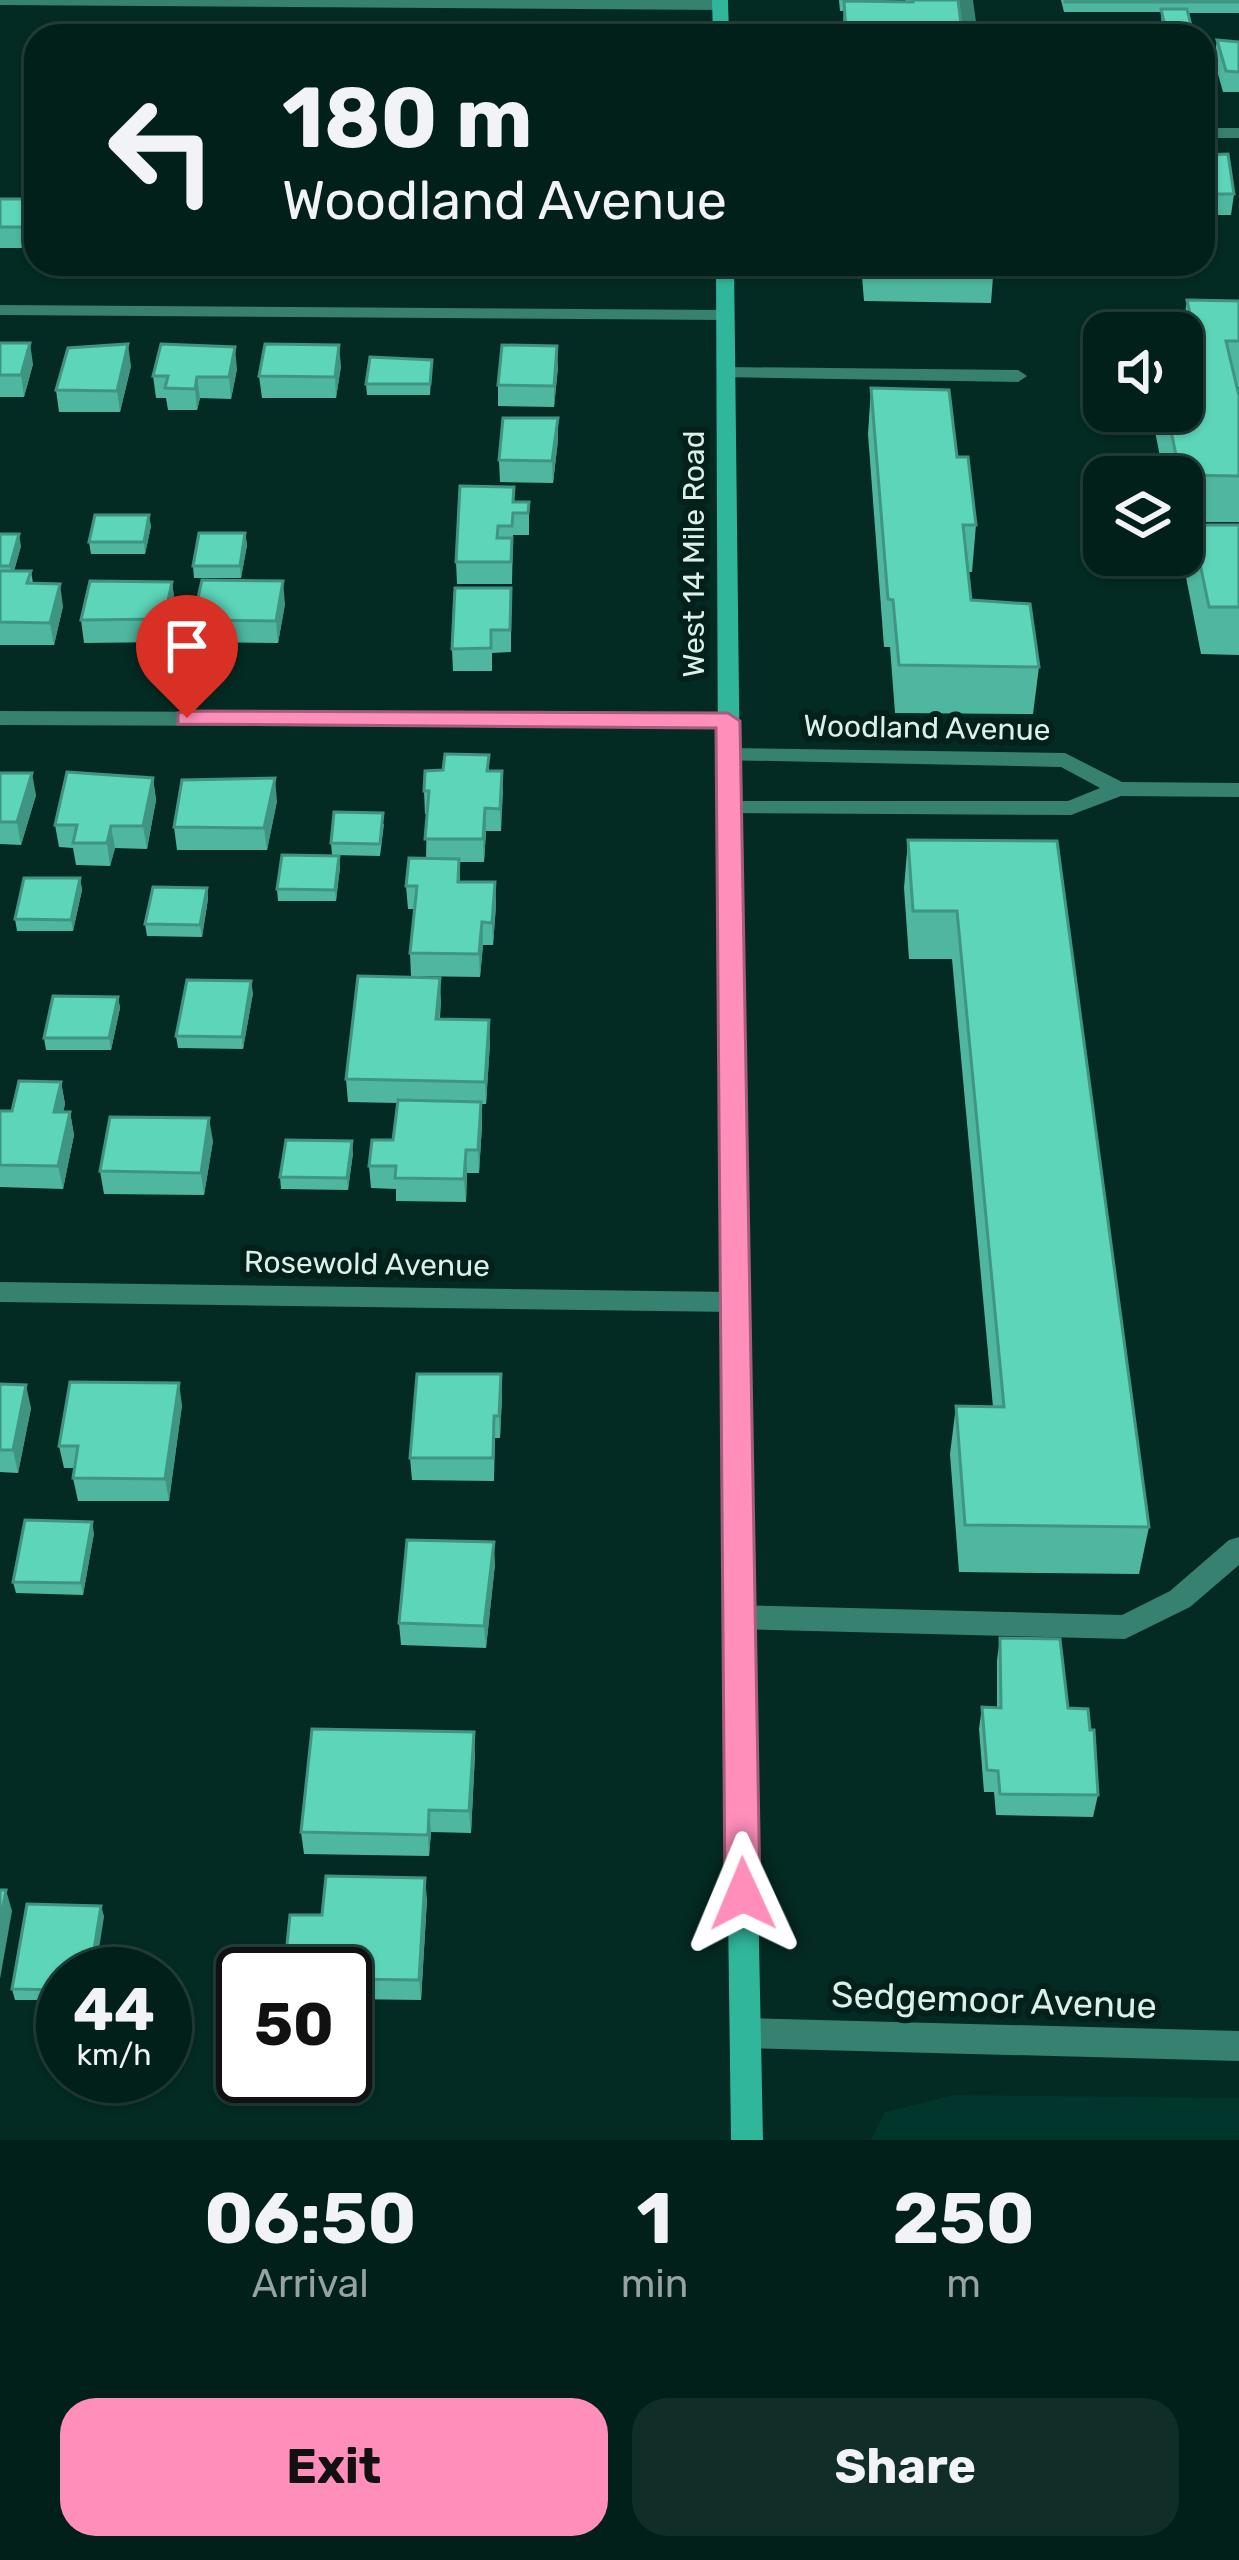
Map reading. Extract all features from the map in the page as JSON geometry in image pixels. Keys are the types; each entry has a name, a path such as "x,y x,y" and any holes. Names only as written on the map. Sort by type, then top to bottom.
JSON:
{"main road":[{"name":"West 14 Mile Road","path":"725,276 736,1617 747,2140"}],"street":[{"path":"0,0 720,3"},
{"path":"0,310 726,315"},
{"path":"726,373 1018,376"},
{"path":"0,718 728,721"},
{"name":"Woodland Avenue","path":"728,755 1065,760 1118,789"},
{"name":"Woodland Avenue","path":"730,806 1071,808 1118,789 1239,790"},
{"name":"Rosewold Avenue","path":"0,1292 733,1302"},
{"path":"736,1617 1125,1627 1180,1599 1239,1547"},
{"name":"Sedgemoor Avenue","path":"746,2033 1239,2046"}],"shaded area":[{"path":"954,2095 1239,2098 1239,2140 871,2140 885,2112"}],"building":[{"path":"958,0 961,24 846,24 844,1"},
{"path":"1239,0 1239,2 1065,2"},
{"path":"1161,9 1187,9 1191,24 1165,24"},
{"path":"1217,40 1239,42 1239,72 1226,71"},
{"path":"1228,154 1234,194 1215,194 1215,155"},
{"path":"0,199 24,199 24,227 0,227"},
{"path":"1187,300 1239,301 1239,341 1226,341 1239,396 1239,476 1203,475 1203,456 1176,456 1171,432 1203,432 1203,312 1190,312"},
{"path":"0,343 30,343 21,375 0,375"},
{"path":"128,344 117,391 56,390 68,348"},
{"path":"161,344 235,347 229,377 197,377 195,389 165,388 168,376 153,376"},
{"path":"265,344 339,345 335,377 259,376"},
{"path":"502,345 557,346 554,386 498,385"},
{"path":"370,357 432,360 430,384 366,384"},
{"path":"871,388 949,390 957,457 968,457 976,525 963,525 971,600 1030,604 1039,667 899,665 893,600 888,599"},
{"path":"503,418 558,418 552,461 499,460"},
{"path":"460,486 514,487 513,502 529,502 528,513 513,513 512,526 498,526 497,538 512,538 511,562 456,562"},
{"path":"95,515 149,515 144,542 89,542"},
{"path":"1203,525 1239,525 1239,607 1209,607 1203,576"},
{"path":"199,533 245,533 240,566 193,566"},
{"path":"0,534 19,534 10,566 0,566"},
{"path":"0,571 31,571 27,583 60,584 50,623 0,622"},
{"path":"202,580 283,581 276,621 193,620"},
{"path":"90,581 172,582 164,619 81,620"},
{"path":"455,588 511,588 510,630 491,630 491,648 452,649"},
{"path":"445,754 489,755 487,771 502,771 500,809 485,808 483,839 425,839 429,791 424,791 425,771 443,770"},
{"path":"67,772 153,778 143,826 111,826 107,843 73,843 77,825 55,825"},
{"path":"0,773 32,773 17,822 0,822"},
{"path":"275,778 264,828 174,827 182,780"},
{"path":"334,812 383,813 380,844 331,843"},
{"path":"908,840 1057,841 1149,1527 965,1525 956,1406 1004,1407 957,911 913,911"},
{"path":"282,855 339,856 335,890 277,889"},
{"path":"409,858 459,859 458,882 495,882 492,923 482,922 479,954 410,953 417,886 406,886"},
{"path":"24,878 80,878 71,920 15,919"},
{"path":"153,887 207,888 200,925 145,924"},
{"path":"358,976 440,978 436,1019 489,1020 485,1082 346,1079"},
{"path":"187,980 251,981 242,1037 176,1036"},
{"path":"53,996 118,997 109,1038 44,1038"},
{"path":"19,1081 61,1082 54,1112 70,1112 58,1166 0,1165 0,1111 12,1111"},
{"path":"398,1100 481,1102 478,1150 466,1150 464,1179 395,1178 396,1166 369,1166 372,1140 393,1140"},
{"path":"110,1117 209,1118 201,1173 100,1171"},
{"path":"286,1140 352,1141 347,1178 280,1177"},
{"path":"417,1374 501,1374 493,1458 410,1458"},
{"path":"70,1382 179,1383 165,1479 73,1478 78,1446 59,1446"},
{"path":"0,1384 26,1385 13,1450 0,1450"},
{"path":"25,1520 92,1522 81,1583 13,1582"},
{"path":"407,1540 494,1542 484,1626 399,1623"},
{"path":"1000,1638 1060,1639 1068,1708 1088,1709 1090,1730 1094,1730 1098,1795 1000,1794 998,1771 987,1770 982,1707 1001,1708"},
{"path":"312,1729 474,1732 469,1811 429,1810 428,1835 301,1832"},
{"path":"326,1876 425,1878 419,1980 372,1979 372,1947 287,1947 290,1915 322,1915"},
{"path":"0,1890 6,1890 0,1924"},
{"path":"27,1904 101,1906 94,1947 36,1947 36,1989 12,1989"}],"route":[{"path":"187,718 728,721 743,1894"}]}
